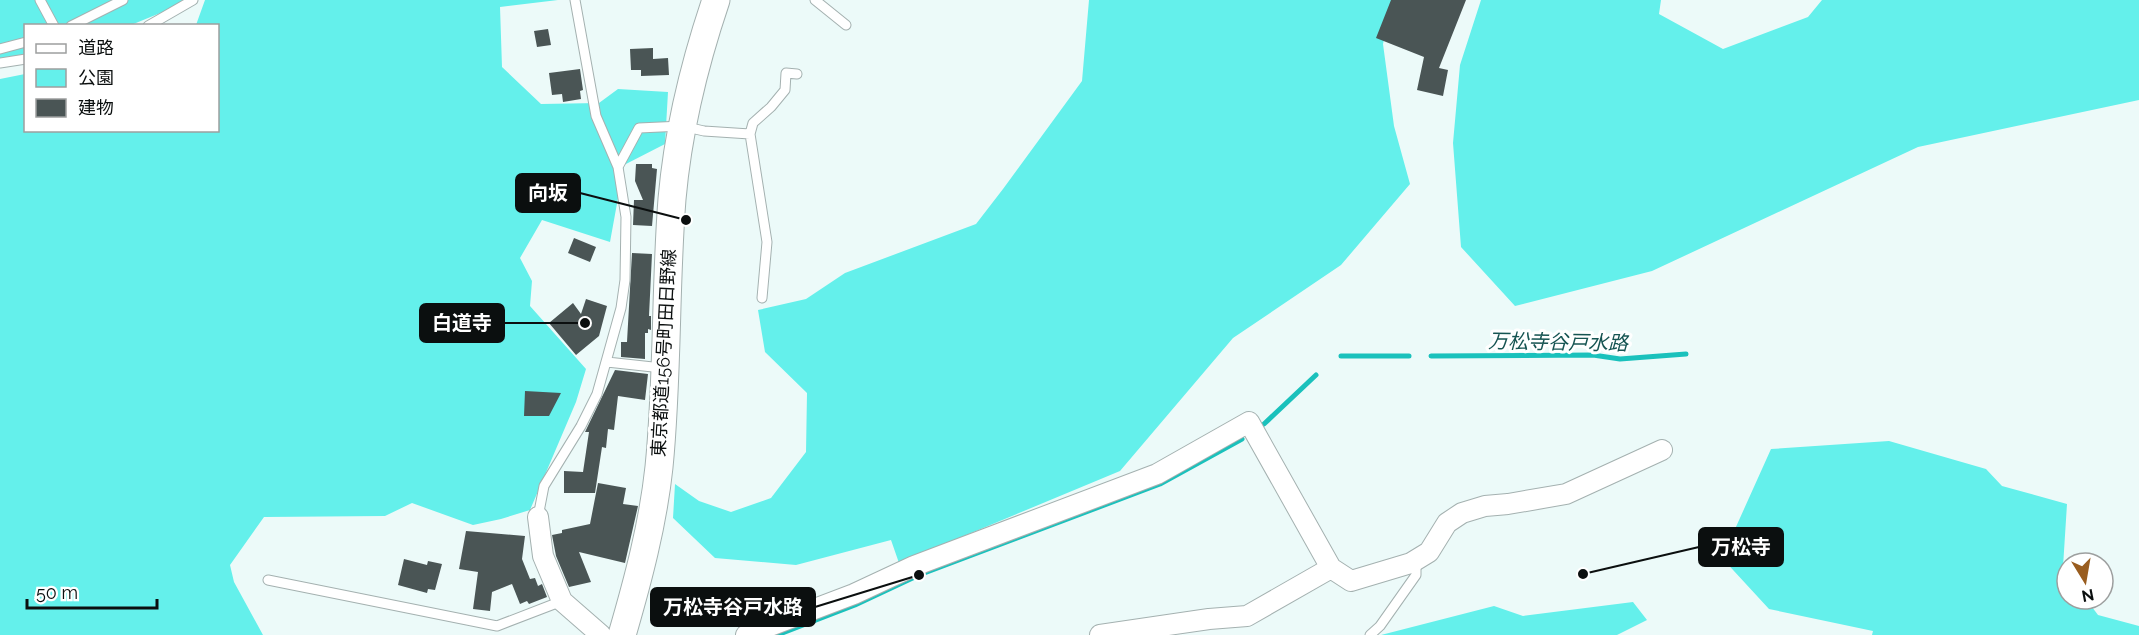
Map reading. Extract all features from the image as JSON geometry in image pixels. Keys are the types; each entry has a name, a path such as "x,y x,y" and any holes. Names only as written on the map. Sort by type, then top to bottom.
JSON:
{"main road":[{"name":"東京都道156号町田日野線","path":"622,635 651,519 659,467 673,196 682,126 700,45 716,0"}],"street":[{"path":"746,635 854,594 914,566 1157,474 1249,422 1331,568 1351,581 1416,560 1429,552 1447,523 1462,513 1485,506 1566,494 1662,450"},
{"path":"538,517 543,556 562,601 601,635"},
{"path":"1100,635 1209,619 1247,616 1331,568"}],"lane":[{"path":"40,0 53,24"},
{"path":"76,24 123,0"},
{"path":"151,24 193,0"},
{"path":"538,517 544,486 581,426 597,394 621,308 626,249 626,217 618,167 596,116 575,0"},
{"path":"815,0 846,25"},
{"path":"0,49 24,43"},
{"path":"0,63 24,59"},
{"path":"762,298 767,242 750,134 753,123 785,90 786,73 797,74"},
{"path":"618,167 639,128 682,126 704,131 750,134"},
{"path":"607,362 664,369"},
{"path":"1370,635 1380,626 1416,575 1416,560"},
{"path":"268,580 497,626 562,601"}],"green space":[{"path":"0,0 184,0 175,7 133,24 24,24 24,55 0,58"},
{"path":"205,0 558,0 500,7 502,67 541,104 599,103 618,89 668,92 665,144 624,165 610,242 542,220 520,258 532,281 530,306 586,369 576,402 530,510 473,525 412,503 385,516 264,517 230,565 234,582 263,635 0,635 0,79 24,74 24,132 219,132 219,24 196,24"},
{"path":"1089,0 1393,0 1383,44 1394,126 1410,184 1341,265 1233,338 1120,471 899,563 891,540 796,565 715,558 673,518 675,484 699,501 731,512 771,498 806,452 807,393 765,352 758,310 806,299 845,273 976,224 1082,81"},
{"path":"1481,0 1661,0 1659,14 1723,49 1808,17 1822,0 2139,0 2139,100 1918,147 1652,271 1515,306 1461,247 1453,143 1460,65"},
{"path":"1889,441 1986,469 2002,486 2067,504 2064,551 2055,551 2055,611 2095,611 2098,615 2139,626 2139,635 1872,635 1873,631 1769,609 1722,558 1771,449"},
{"path":"1633,602 1647,620 1617,635 1381,635 1494,606 1523,616"}],"building":[{"path":"1391,0 1466,0 1439,68 1448,70 1443,96 1417,90 1424,57 1376,38"},
{"path":"548,29 551,45 537,47 534,31"},
{"path":"653,48 653,59 668,58 669,75 641,76 641,70 631,70 630,49"},
{"path":"580,69 583,90 580,91 581,99 563,102 562,94 552,95 549,73"},
{"path":"636,164 652,164 652,168 657,169 652,226 633,225 634,200 643,200 635,181"},
{"path":"574,238 596,247 590,262 568,253"},
{"path":"632,253 652,254 649,316 651,316 651,330 648,329 648,333 645,333 645,359 621,357 621,342 627,342"},
{"path":"586,299 607,306 599,336 576,355 549,323 573,303 581,314"},
{"path":"615,370 648,374 645,400 618,396 614,430 608,429 606,448 602,447 595,493 564,493 564,471 583,472 589,432 585,432"},
{"path":"525,391 561,393 549,416 524,416"},
{"path":"598,483 626,488 623,504 638,506 625,563 579,552 591,582 569,587 556,556 552,535 562,533 562,530 590,524"},
{"path":"466,531 525,536 522,559 530,579 535,578 538,586 542,584 547,597 529,604 527,601 520,604 512,584 492,592 490,611 473,609 478,572 459,569"},
{"path":"404,559 427,565 428,561 442,564 435,590 428,589 427,593 398,585"}],"waterway":[{"name":"万松寺谷戸水路","path":"1431,356 1593,355 1620,359 1686,354"},
{"name":"万松寺谷戸水路","path":"1341,356 1409,356"},
{"name":"万松寺谷戸水路","path":"1264,424 1316,375"},
{"name":"万松寺谷戸水路","path":"777,635 855,605 919,575 1160,484 1242,439"}],"place":[{"name":"向坂","path":"686,220"},
{"name":"白道寺","path":"585,323"},
{"name":"万松寺","path":"1583,574"},
{"name":"万松寺谷戸水路","path":"919,575"}]}
